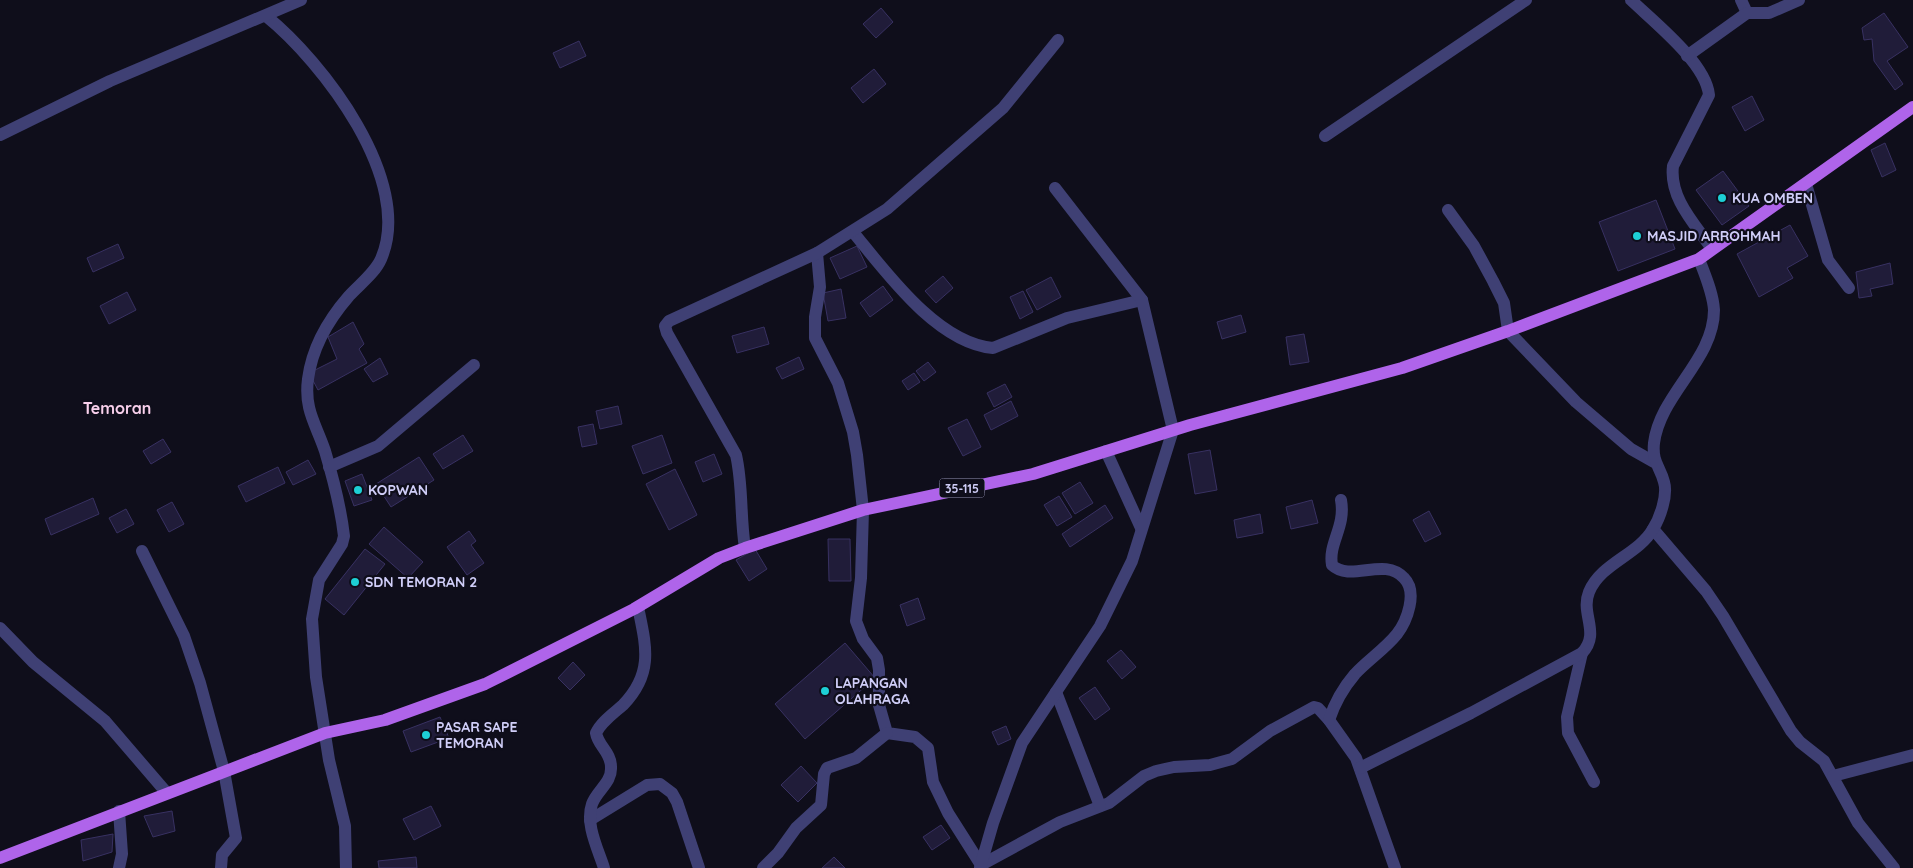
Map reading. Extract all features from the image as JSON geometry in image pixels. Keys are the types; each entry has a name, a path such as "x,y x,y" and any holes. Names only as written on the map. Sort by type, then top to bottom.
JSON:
{"main road":[{"name":"35-115","path":"0,858 119,810 325,733 385,720 485,684 638,607 718,558 745,548 863,510 1033,474 1173,430 1402,368 1508,332 1700,259 1913,107"}],"street":[{"path":"0,135 110,81 301,0"},
{"path":"1325,136 1526,0"},
{"path":"1631,0 1703,74 1708,84 1709,95 1673,166 1673,188 1677,198 1712,250"},
{"path":"1740,0 1748,13"},
{"path":"1686,56 1748,13 1769,13 1799,0"},
{"path":"266,16 297,43 357,126 377,170 387,207 388,227 382,258 377,267 349,296 331,320 314,354 308,378 306,404 329,467 344,536 342,544 319,580 312,619 316,677 329,760 345,826 346,868"},
{"path":"745,548 741,517 740,471 736,455 667,333 666,326 669,321 817,253 853,232 887,208 1003,108 1058,40"},
{"path":"1806,184 1828,260 1849,288"},
{"path":"980,867 993,823 1022,743 1100,626 1132,561 1173,430 1142,300 1055,188"},
{"path":"1448,210 1474,246 1494,281 1504,303 1508,332 1551,378 1582,407 1631,449 1654,462"},
{"path":"853,232 901,290 955,337 980,347 993,348 1067,318 1142,300"},
{"path":"817,253 820,287 815,317 815,338 838,383 853,432 863,510 861,578 856,620 863,639 877,658 879,705 887,733"},
{"path":"1360,768 1471,713 1582,653 1589,645 1591,638 1588,595 1593,584 1606,570 1653,530 1666,491 1664,481 1654,462 1654,443 1658,426 1674,393 1698,357 1713,322 1712,297 1700,259"},
{"path":"329,467 378,446 474,365"},
{"path":"1106,451 1141,528"},
{"path":"1329,720 1335,702 1346,685 1397,634 1411,601 1408,584 1404,577 1391,571 1375,568 1347,572 1340,571 1332,565 1332,554 1343,512 1340,500"},
{"path":"1653,530 1706,591 1723,616 1794,736 1818,754 1833,776 1858,823 1894,868"},
{"path":"142,550 184,636 211,715 224,771 236,838 222,855 221,868"},
{"path":"604,868 590,820 592,804 609,779 611,770 609,754 599,741 596,732 629,698 642,678 647,650 638,607"},
{"path":"0,628 33,662 105,721 166,792"},
{"path":"1582,653 1567,718 1567,726 1568,733 1594,782"},
{"path":"1056,692 1100,806"},
{"path":"980,867 1053,825 1100,806 1119,796 1144,776 1156,770 1210,765 1232,759 1270,731 1310,708 1318,708 1345,740 1360,768 1395,868"},
{"path":"763,868 778,853 796,828 821,805 824,774 827,768 856,758 887,733 915,736 928,748 930,772 940,798 980,867"},
{"path":"1833,776 1913,755"},
{"path":"590,820 647,785 660,784 672,794 677,802 699,868"},
{"path":"119,810 122,854 119,868"}],"building":[{"path":"881,8 893,22 876,38 863,24"},
{"path":"1884,13 1908,47 1887,61 1903,84 1895,90 1874,61 1872,39 1864,40 1862,28"},
{"path":"579,41 586,56 560,68 553,53"},
{"path":"874,69 886,84 863,103 851,88"},
{"path":"1752,96 1764,120 1745,131 1732,107"},
{"path":"1885,143 1896,170 1882,177 1871,150"},
{"name":"KUA OMBEN","path":"1723,171 1749,206 1722,225 1696,190"},
{"name":"MASJID ARROHMAH","path":"1656,200 1675,249 1618,271 1599,222"},
{"path":"1790,225 1808,256 1787,268 1793,278 1759,297 1737,254"},
{"path":"118,244 124,258 93,272 87,258"},
{"path":"857,246 867,267 840,279 830,258"},
{"path":"1890,263 1893,284 1870,289 1872,296 1859,298 1856,272"},
{"path":"943,276 953,288 936,303 925,291"},
{"path":"1051,277 1061,297 1037,310 1026,290"},
{"path":"883,286 893,300 870,317 860,303"},
{"path":"841,289 846,318 828,321 823,293"},
{"path":"1023,291 1033,312 1020,319 1010,297"},
{"path":"127,292 136,310 109,324 100,306"},
{"path":"1241,315 1246,332 1222,339 1217,322"},
{"path":"353,322 364,344 359,349 367,363 318,390 309,373 337,359 328,337"},
{"path":"764,327 769,344 737,353 732,336"},
{"path":"1304,334 1309,362 1290,365 1286,337"},
{"path":"799,357 804,369 782,379 776,368"},
{"path":"380,358 388,374 373,382 364,369"},
{"path":"928,362 936,372 924,381 916,371"},
{"path":"914,373 920,382 908,390 902,381"},
{"path":"1005,384 1012,397 994,407 987,393"},
{"path":"1011,401 1018,416 991,430 984,415"},
{"path":"618,406 622,424 600,429 596,411"},
{"path":"967,419 981,447 963,456 948,428"},
{"path":"593,424 597,444 582,447 578,427"},
{"path":"463,435 473,451 443,469 433,454"},
{"path":"662,435 672,463 643,474 632,446"},
{"path":"163,439 171,452 151,464 143,451"},
{"path":"1210,450 1217,490 1195,494 1188,454"},
{"path":"714,454 722,474 703,482 695,462"},
{"path":"419,457 434,480 391,507 376,484"},
{"path":"308,460 316,474 293,485 286,472"},
{"path":"278,467 285,483 246,502 238,486"},
{"path":"675,469 697,515 669,530 646,484"},
{"name":"KOPWAN","path":"362,474 372,500 354,506 345,481"},
{"path":"1080,482 1093,503 1075,514 1062,493"},
{"path":"1059,496 1072,517 1057,526 1044,505"},
{"path":"93,498 99,514 51,535 45,519"},
{"path":"1312,500 1318,523 1291,529 1286,507"},
{"path":"172,502 184,524 169,532 157,510"},
{"path":"1105,505 1113,518 1070,547 1062,534"},
{"path":"126,509 134,524 117,533 109,518"},
{"path":"1429,511 1441,534 1425,542 1413,520"},
{"path":"1260,514 1263,533 1237,538 1234,520"},
{"name":"SDN TEMORAN 2","path":"384,527 423,562 408,578 369,544"},
{"path":"469,531 476,541 471,545 484,563 467,575 447,547"},
{"path":"828,539 850,539 851,581 829,581"},
{"name":"SDN TEMORAN 2","path":"365,549 385,564 344,615 325,599"},
{"path":"755,549 767,569 749,581 736,560"},
{"path":"918,598 925,619 907,626 900,605"},
{"name":"LAPANGAN OLAHRAGA","path":"845,643 875,678 805,739 775,704"},
{"path":"1121,650 1136,667 1122,679 1107,661"},
{"path":"573,662 585,675 570,690 558,678"},
{"path":"1095,687 1110,709 1095,720 1079,698"},
{"name":"PASAR SAPE TEMORAN","path":"440,717 449,738 411,752 403,731"},
{"path":"1006,726 1011,739 998,745 992,732"},
{"path":"801,766 817,783 798,802 781,785"},
{"path":"431,806 441,826 414,840 403,819"},
{"path":"172,811 175,831 153,837 144,816"},
{"path":"941,825 950,838 932,850 923,837"},
{"path":"113,834 112,852 83,861 81,840"},
{"path":"416,857 417,868 379,868 378,861"},
{"path":"834,857 845,868 822,868"}],"place":[{"name":"KUA OMBEN","path":"1722,198"},
{"name":"MASJID ARROHMAH","path":"1637,236"},
{"name":"KOPWAN","path":"358,490"},
{"name":"SDN TEMORAN 2","path":"355,582"},
{"name":"LAPANGAN OLAHRAGA","path":"825,691"},
{"name":"PASAR SAPE TEMORAN","path":"426,735"}],"district":[{"name":"Temoran","path":"117,408"}]}
